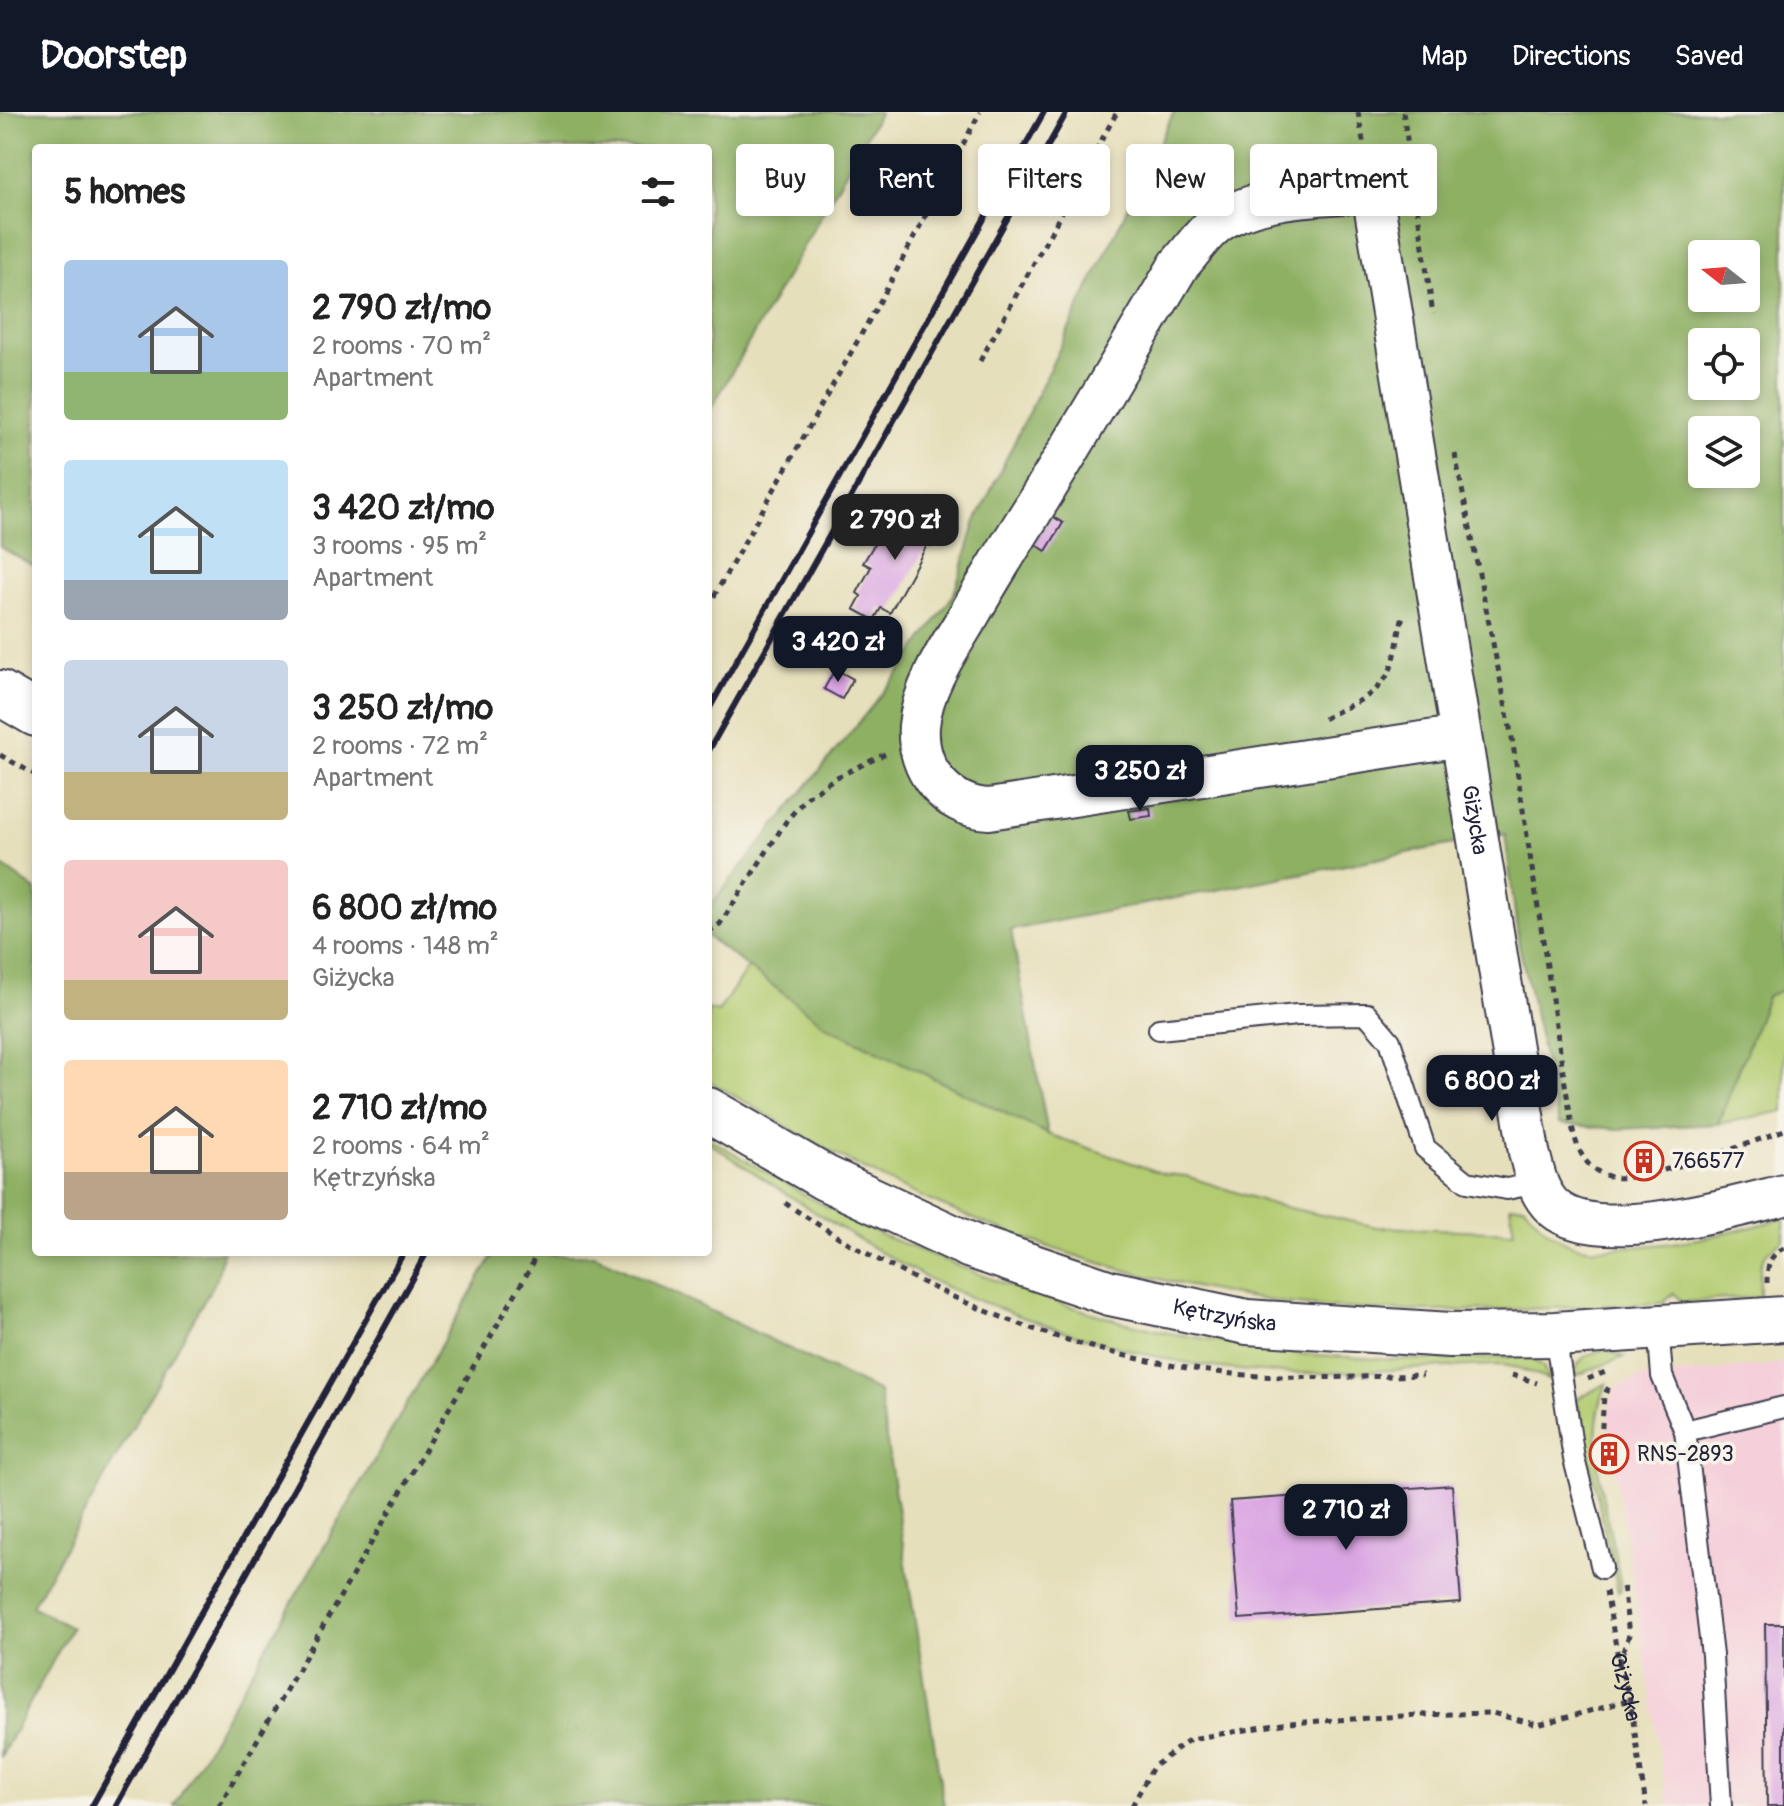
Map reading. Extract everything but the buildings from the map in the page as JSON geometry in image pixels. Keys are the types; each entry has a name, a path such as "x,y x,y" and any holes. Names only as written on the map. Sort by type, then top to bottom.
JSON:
{"street":[{"name":"Giżycka","path":"920,740 923,708 935,676 958,633 1179,265 1197,243 1213,226 1256,205 1372,191 1529,1152 1537,1183 1553,1207 1575,1220 1615,1226 1716,1212 1784,1195"},
{"path":"0,693 32,712"},
{"path":"920,740 929,771 940,787 956,802 989,809 1461,736"},
{"name":"Kętrzyńska","path":"712,1112 825,1178 971,1246 1110,1293 1247,1322 1450,1335 1555,1334 1658,1325 1776,1305"}],"lane":[{"path":"1159,1029 1297,1015 1367,1014 1390,1041 1425,1148 1467,1182 1507,1189 1537,1183"},
{"path":"1658,1325 1662,1376 1685,1431 1712,1655 1721,1806"},
{"path":"1555,1334 1574,1459 1602,1568"},
{"path":"1685,1431 1784,1407"}],"path":[{"path":"712,600 889,285 980,112"},
{"path":"980,361 1117,112"},
{"path":"1403,112 1435,329"},
{"path":"1453,440 1512,738 1578,1147 1596,1171 1612,1177 1628,1178 1701,1159 1784,1130"},
{"path":"1320,732 1323,720 1361,700 1386,678 1395,661 1402,616 1406,610"},
{"path":"712,929 720,924 787,820 807,797 820,786 867,761 920,740"},
{"path":"0,755 32,773"},
{"path":"1776,1305 1767,1267 1772,1257 1784,1248"},
{"path":"219,1806 535,1256"},
{"path":"1576,1384 1614,1368"},
{"path":"1604,1395 1609,1387"},
{"name":"Giżycka","path":"1602,1568 1619,1663 1630,1700 1646,1806"},
{"path":"1132,1806 1153,1767 1190,1739 1288,1723 1419,1715 1492,1713 1538,1725 1630,1700"}],"shaded area":[{"path":"1784,1358 1784,1806 1668,1806 1608,1423 1610,1401 1616,1389 1636,1378 1779,1364"}],"green space":[{"path":"0,112 880,112 862,144 850,144 850,165 834,193 834,144 736,144 736,216 821,216 712,407 712,144 32,144 32,565 0,547"},
{"path":"1174,112 1784,112 1784,989 1767,997 1718,1124 1618,1129 1559,1124 1519,945 1505,834 1011,930 1048,1134 828,1027 712,940 712,903 903,668 954,594 976,521 1126,211 1126,216 1234,216 1234,144 1159,144"},
{"path":"0,864 32,887 32,1256 222,1256 217,1278 32,1606 71,1628 0,1758"},
{"path":"748,967 828,1027 1048,1134 1164,1174 1186,1176 1275,1205 1377,1227 1514,1232 1510,1206 1524,1205 1556,1237 1584,1248 1686,1241 1784,1218 1784,1240 1768,1252 1761,1264 1760,1297 1682,1302 1674,1293 1663,1303 1452,1311 1326,1307 1224,1293 1124,1270 1026,1239 902,1188 817,1144 712,1082 712,1010 718,1012"},
{"path":"1784,989 1784,1111 1718,1124 1767,997"},
{"path":"712,1140 810,1198 886,1237 1027,1293 1115,1320 1168,1333 1300,1354 1396,1360 1526,1355 1543,1366 1548,1380 1519,1368 1502,1365 1280,1373 1219,1368 1161,1358 1075,1335 966,1296 877,1250 712,1145"},
{"path":"492,1256 597,1256 879,1392 944,1806 174,1806"},
{"path":"1607,1350 1624,1357 1575,1376 1578,1364 1585,1356"},
{"path":"1607,1383 1599,1408 1597,1459 1621,1590 1618,1592 1577,1399"}],"railway":[{"path":"712,704 1044,112"},
{"path":"712,745 1067,112"},
{"path":"92,1806 402,1256"},
{"path":"116,1806 425,1256"}],"place":[{"name":"766577","path":"1644,1161"},
{"name":"RNS-2893","path":"1609,1454"}]}
